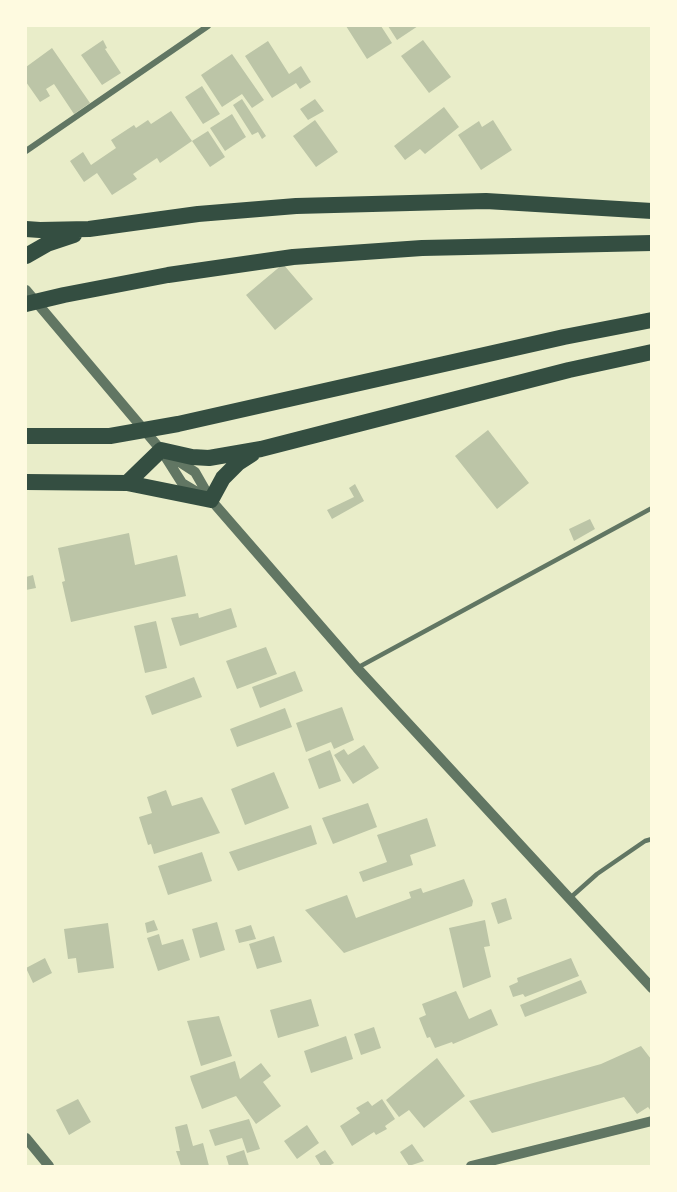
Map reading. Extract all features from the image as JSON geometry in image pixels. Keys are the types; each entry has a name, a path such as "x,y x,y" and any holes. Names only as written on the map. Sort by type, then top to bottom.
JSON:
{"highway":[{"path":"26,229 89,229 198,214 296,206 486,201 651,211"},
{"path":"26,256 46,244 89,229"},
{"path":"26,304 168,275 293,257 422,248 651,243"},
{"path":"26,436 110,436 178,424 564,337 651,320"},
{"path":"127,483 157,444 192,457 209,458 261,450 569,370 651,352"},
{"path":"26,482 127,483 211,500 223,477 238,463 261,450"}],"street":[{"path":"26,151 208,26"},
{"path":"26,290 157,444 182,483 211,500"},
{"path":"157,444 195,472 211,500 357,668 651,988"},
{"path":"471,1167 651,1121"},
{"path":"26,1138 49,1167"}],"lane":[{"path":"357,668 651,508"},
{"path":"570,898 597,874 651,839"}],"building":[{"path":"346,26 381,26 392,43 367,59"},
{"path":"388,26 418,26 397,40"},
{"path":"103,40 107,48 105,49 121,73 102,85 81,55"},
{"path":"423,40 451,77 429,93 401,56"},
{"path":"268,41 289,74 301,66 311,82 300,89 296,83 272,98 245,56"},
{"path":"52,48 90,103 74,114 54,84 46,89 50,96 40,102 26,82 26,67"},
{"path":"232,54 264,100 252,108 242,94 222,107 201,75"},
{"path":"202,86 220,114 203,124 185,97"},
{"path":"242,99 266,136 262,139 258,132 252,135 233,105"},
{"path":"315,99 324,111 308,120 300,109"},
{"path":"444,107 459,127 425,154 420,149 405,160 394,146"},
{"path":"171,111 192,141 160,163 157,158 133,174 137,179 112,195 97,173 84,182 70,161 83,152 91,165 116,148 111,140 134,125 136,128 148,120 151,124"},
{"path":"232,114 246,137 225,151 210,128"},
{"path":"315,120 338,152 316,167 293,136"},
{"path":"493,120 512,150 481,170 458,135 479,121 482,127"},
{"path":"208,131 225,157 210,167 192,141"},
{"path":"283,264 313,299 275,330 246,295"},
{"path":"488,430 529,483 497,509 455,456"},
{"path":"355,484 364,501 332,519 327,510 354,497 349,488"},
{"path":"590,519 595,529 574,541 569,529"},
{"path":"129,533 135,565 177,555 186,596 71,622 62,582 65,581 58,548"},
{"path":"33,575 36,588 26,590 26,577"},
{"path":"231,608 237,627 180,646 171,618 198,613 199,618"},
{"path":"156,621 167,668 145,673 134,626"},
{"path":"266,647 277,674 237,689 226,661"},
{"path":"295,671 303,691 260,708 252,687"},
{"path":"194,677 202,697 152,715 145,696"},
{"path":"342,707 354,740 334,749 331,742 306,752 296,723"},
{"path":"285,708 292,727 237,747 230,729"},
{"path":"364,745 379,768 353,784 334,755 344,749 348,755"},
{"path":"330,750 341,781 319,789 308,759"},
{"path":"274,772 289,808 245,825 231,789"},
{"path":"166,790 172,806 202,797 220,833 154,854 151,844 148,845 139,817 152,813 147,797"},
{"path":"368,803 377,827 333,844 322,818"},
{"path":"427,818 436,846 410,855 413,865 363,882 359,872 387,862 377,835"},
{"path":"311,825 317,844 238,871 229,852"},
{"path":"202,852 212,881 168,895 158,866"},
{"path":"464,879 473,901 472,906 344,953 305,910 347,895 356,918 411,898 409,892 421,888 423,893"},
{"path":"506,898 512,919 498,924 491,903"},
{"path":"154,920 158,930 147,933 145,923"},
{"path":"485,920 490,946 484,947 491,977 463,988 449,928"},
{"path":"217,922 225,950 200,958 192,929"},
{"path":"108,923 114,968 78,973 76,958 68,959 64,929"},
{"path":"251,925 256,939 239,943 235,930"},
{"path":"159,934 162,945 183,939 190,960 158,971 147,938"},
{"path":"274,936 282,962 257,969 249,944"},
{"path":"45,958 52,973 33,983 26,968"},
{"path":"571,958 579,976 525,997 523,994 513,997 509,986 518,982 517,978"},
{"path":"581,980 587,993 525,1017 520,1005"},
{"path":"456,991 469,1019 491,1009 498,1025 453,1044 452,1042 435,1048 430,1037 427,1038 419,1018 426,1015 422,1004"},
{"path":"311,999 319,1026 278,1038 270,1010"},
{"path":"219,1016 232,1056 201,1066 187,1021"},
{"path":"374,1027 381,1048 361,1055 354,1034"},
{"path":"346,1036 353,1059 311,1073 304,1051"},
{"path":"641,1046 651,1059 651,1111 648,1107 637,1114 624,1097 492,1133 469,1101 601,1064"},
{"path":"437,1058 465,1096 424,1128 409,1110 399,1117 386,1100"},
{"path":"235,1061 240,1079 261,1063 271,1076 263,1082 281,1106 256,1124 236,1096 202,1109 191,1080 190,1076"},
{"path":"78,1099 91,1122 69,1135 56,1110"},
{"path":"382,1099 395,1119 385,1126 387,1129 376,1135 374,1132 352,1146 340,1126 360,1113 356,1108 368,1101 372,1106"},
{"path":"249,1119 260,1149 247,1153 242,1138 215,1146 209,1130"},
{"path":"187,1124 193,1146 203,1143 209,1166 181,1166 176,1151 180,1151 175,1127"},
{"path":"307,1125 319,1143 297,1159 284,1141"},
{"path":"412,1144 424,1161 409,1166 400,1152"},
{"path":"244,1150 249,1166 229,1166 226,1156"},
{"path":"325,1150 334,1163 321,1166 315,1156"}]}
